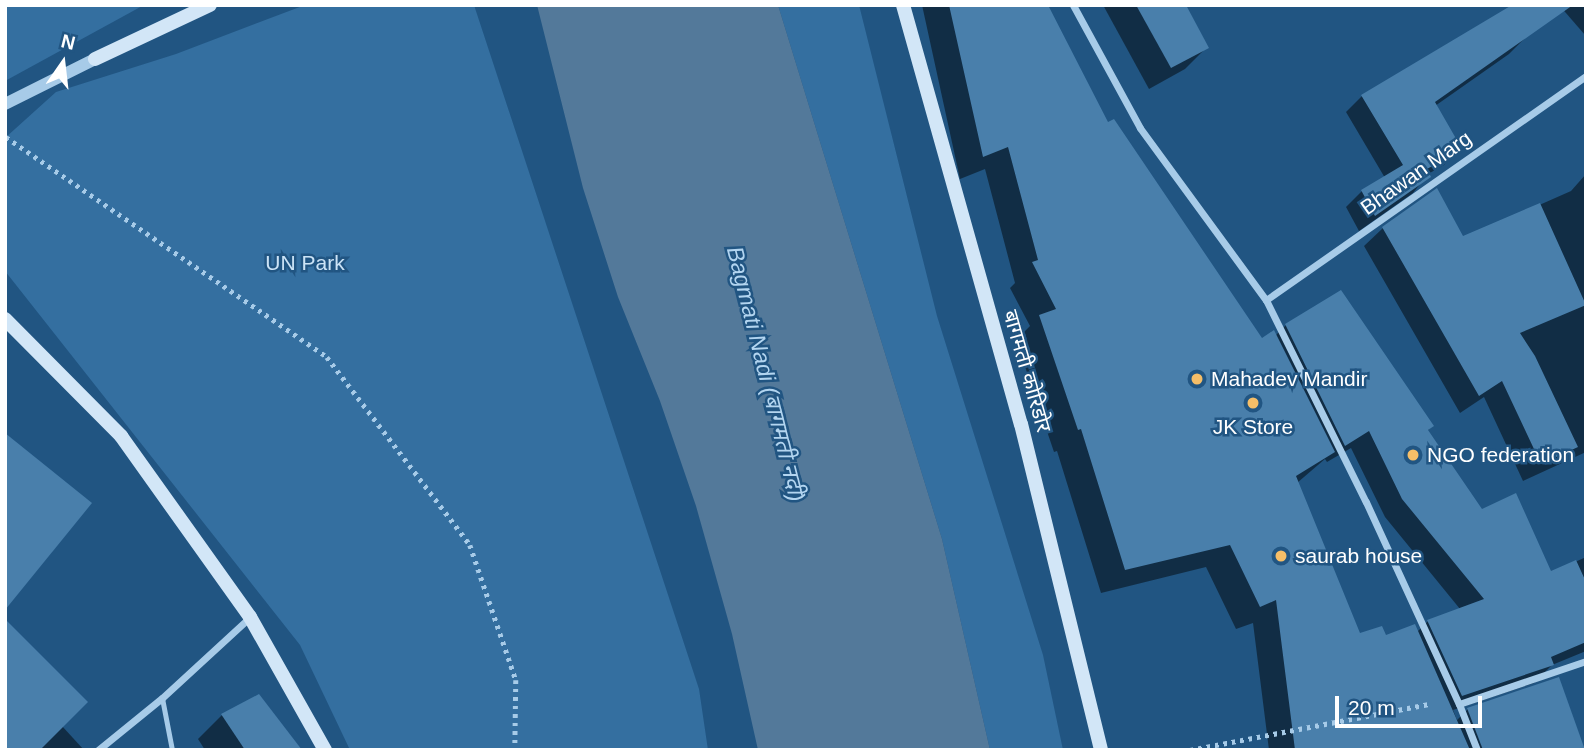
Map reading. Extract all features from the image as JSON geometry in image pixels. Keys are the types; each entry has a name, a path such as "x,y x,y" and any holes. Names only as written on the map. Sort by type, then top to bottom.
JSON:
{"main road":[{"path":"95,59 209,5"},
{"name":"बागमती कोरिडोर","path":"902,5 1021,424 1101,750"},
{"path":"5,319 121,436 250,617 325,750"}],"street":[{"path":"1073,5 1140,128 1266,300 1366,502 1477,750"},
{"path":"5,104 95,59"},
{"name":"Bhawan Marg","path":"1266,300 1586,76"},
{"path":"98,750 162,698 250,617"},
{"path":"1457,701 1586,661"}],"lane":[{"path":"162,698 172,750"}],"path":[{"path":"5,136 327,357 470,545 516,680 515,750"},
{"path":"1190,750 1457,701"}],"green space":[{"path":"5,5 144,5 5,81"},
{"name":"UN Park","path":"305,5 474,5 699,689 708,750 350,750 300,645 5,271 5,138 56,92 176,54"},
{"path":"778,5 859,5 937,316 1043,655 1063,750 990,750 942,539"}],"water":[{"name":"Bagmati Nadi (बागमती नदी)","path":"537,5 778,5 942,539 990,750 758,750 732,634 696,506 660,401 618,297 583,188"}],"building":[{"path":"949,5 1048,5 1108,122 1114,119 1262,338 1274,330 1335,452 1296,476 1360,633 1382,626 1386,635 1415,624 1470,750 1295,750 1276,600 1260,607 1230,545 1125,570 1081,429 1078,430 1039,315 1056,309 1032,262 1038,260 1008,147 983,157"},
{"path":"1136,5 1186,5 1209,48 1171,68"},
{"path":"1512,5 1573,5 1435,102 1462,149 1427,169 1431,177 1375,216 1361,190 1403,165 1361,95"},
{"path":"1437,188 1463,236 1540,203 1586,305 1520,333 1535,356 1578,447 1541,464 1502,381 1479,396 1382,227"},
{"path":"1341,290 1434,426 1428,430 1482,509 1516,493 1551,571 1576,560 1586,582 1586,642 1551,657 1554,665 1462,696 1427,620 1484,599 1402,499 1369,431 1345,446 1285,324"},
{"path":"5,433 92,503 5,610"},
{"path":"5,619 88,702 40,750 5,750"},
{"path":"1559,677 1585,750 1483,750 1467,708"},
{"path":"259,694 302,750 245,750 221,714"}],"place":[{"name":"Mahadev Mandir","path":"1197,379"},
{"name":"JK Store","path":"1253,403"},
{"name":"NGO federation","path":"1413,455"},
{"name":"saurab house","path":"1281,556"}]}
